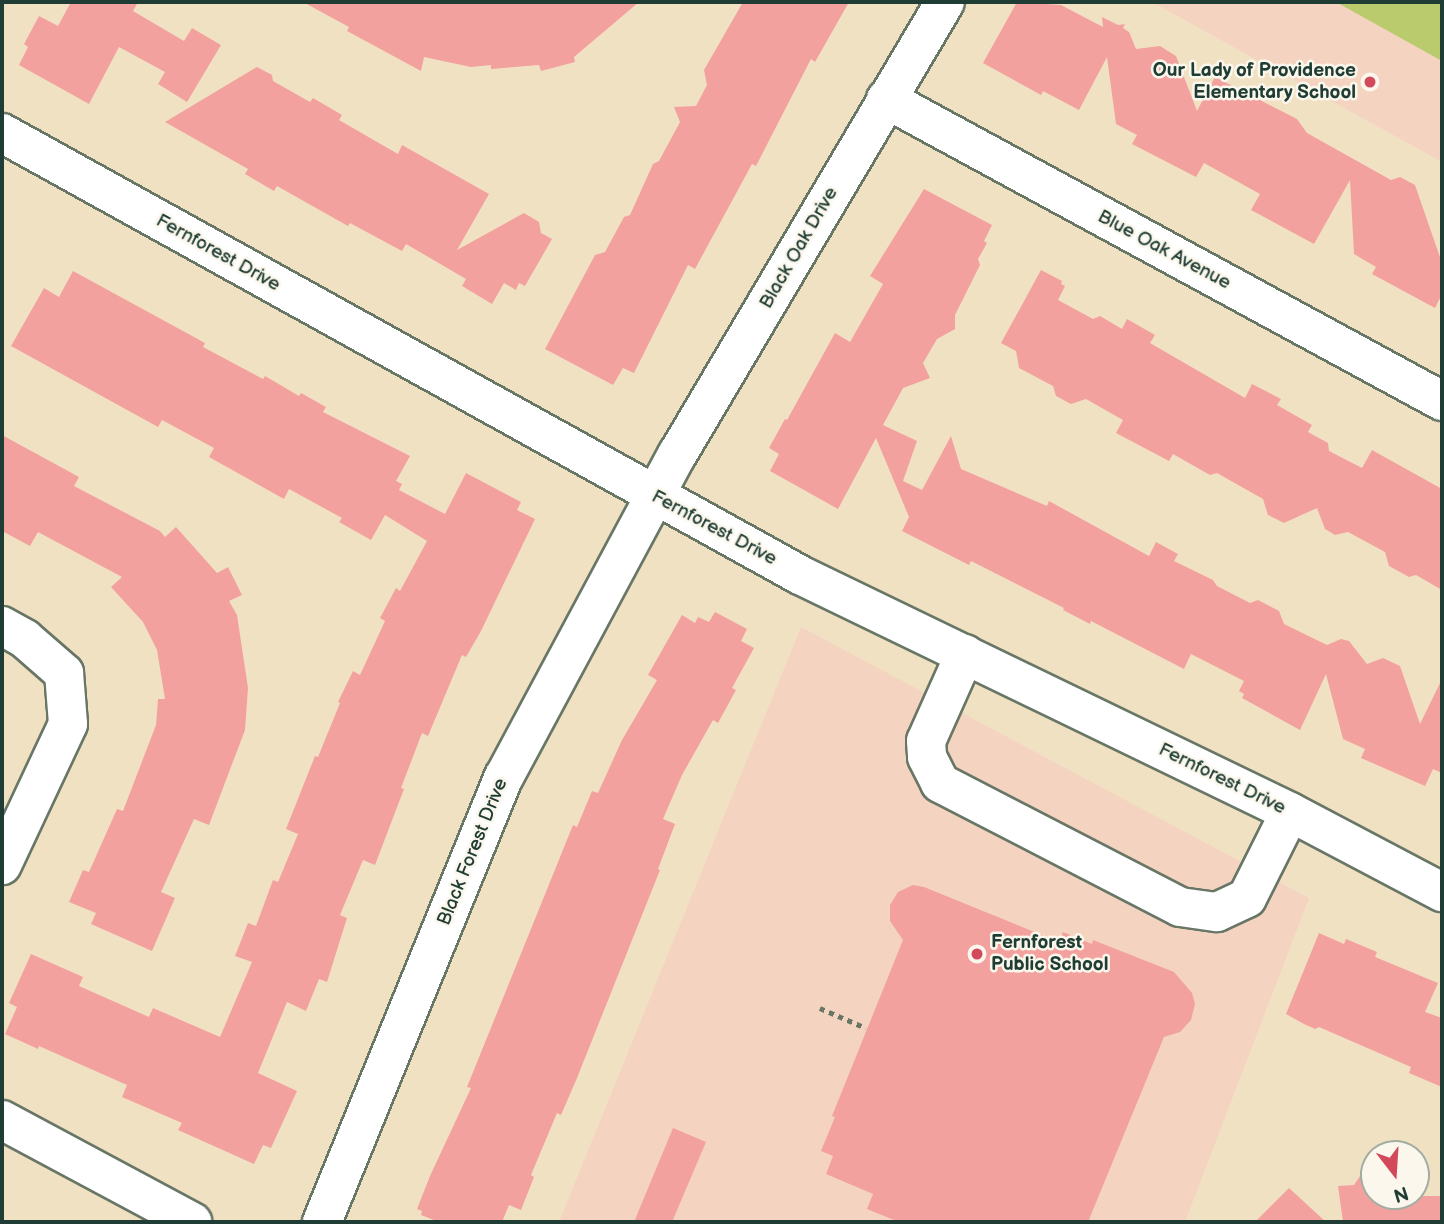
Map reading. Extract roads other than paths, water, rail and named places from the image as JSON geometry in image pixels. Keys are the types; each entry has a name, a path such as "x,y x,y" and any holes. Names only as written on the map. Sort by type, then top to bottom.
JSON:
{"street":[{"name":"Black Oak Drive","path":"654,495 945,2"},
{"name":"Blue Oak Avenue","path":"886,99 1442,401"},
{"name":"Fernforest Drive","path":"2,133 800,575 1290,812 1442,892"},
{"name":"Black Forest Drive","path":"322,1222 504,777 654,495"},
{"path":"2,626 25,639 64,673 68,724 2,865"},
{"path":"965,654 926,741 927,757 940,783 1180,907 1217,912 1247,898 1290,812"},
{"path":"2,1120 192,1222"}],"place":[{"name":"Our Lady of Providence Elementary School","path":"1370,82"},
{"name":"Fernforest Public School","path":"977,954"}]}
